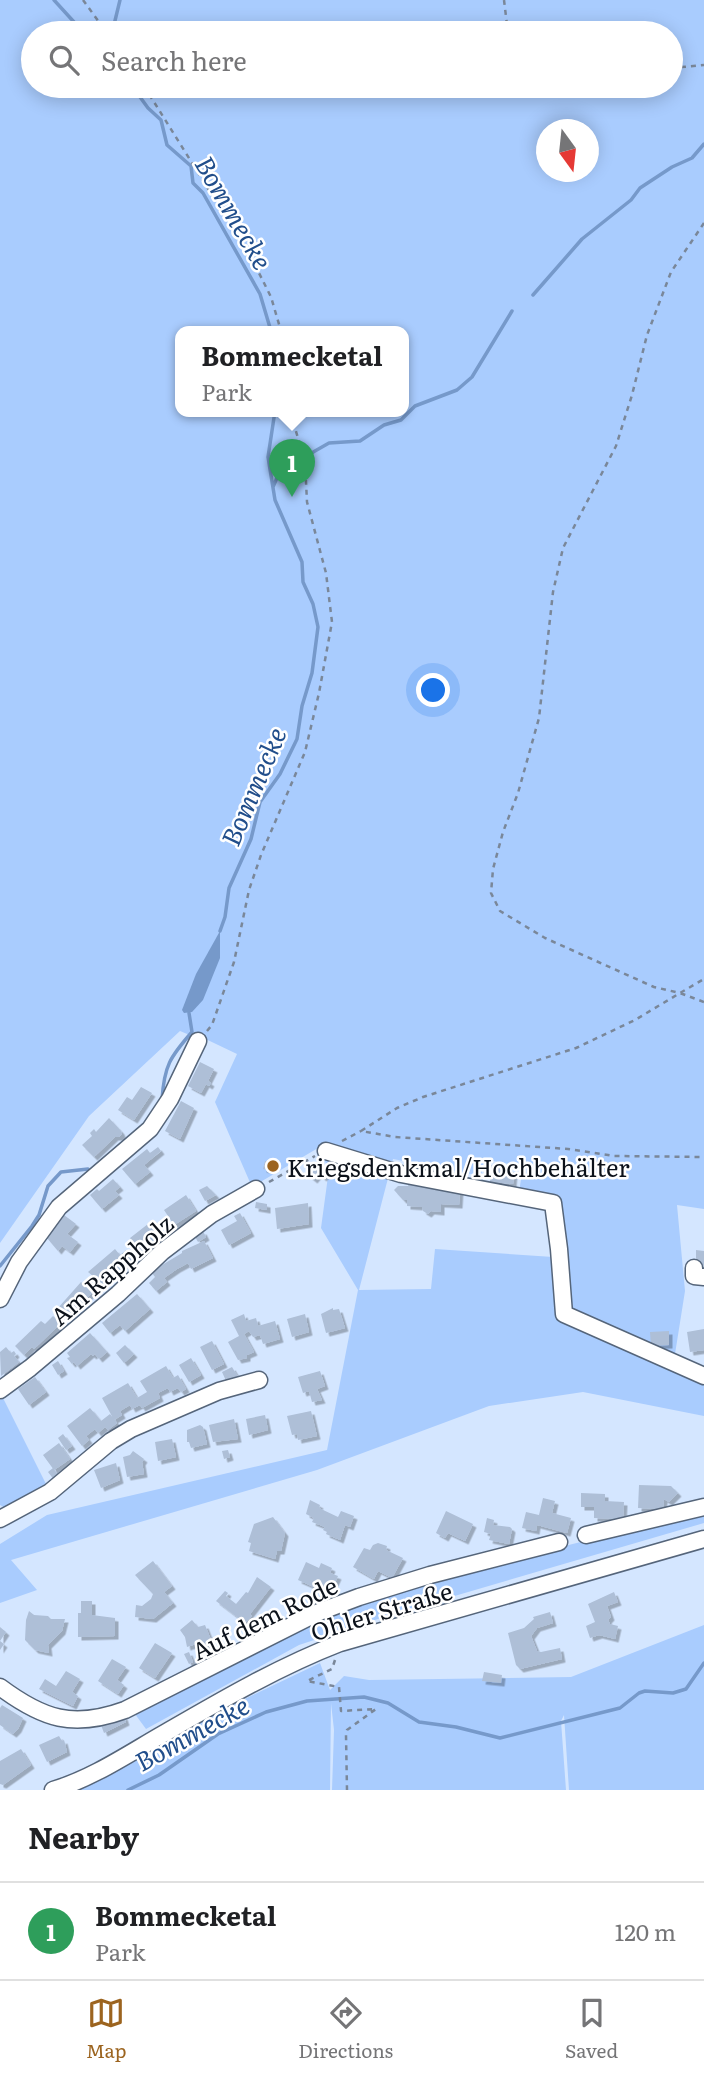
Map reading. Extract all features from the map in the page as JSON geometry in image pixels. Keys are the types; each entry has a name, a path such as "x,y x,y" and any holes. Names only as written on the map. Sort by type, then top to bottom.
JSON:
{"street":[{"path":"0,1299 19,1262 59,1207 150,1129 170,1099 198,1041"},
{"path":"326,1151 401,1174 552,1203 564,1314 704,1376"},
{"name":"Am Rappholz","path":"0,1390 118,1294 162,1252 212,1214 256,1189"},
{"path":"0,1519 50,1492 111,1441 131,1429 219,1391 259,1380"},
{"path":"586,1535 704,1507"},
{"name":"Ohler Straße","path":"54,1790 87,1777 207,1708 340,1643 704,1539"},
{"name":"Auf dem Rode","path":"0,1687 16,1699 46,1714 67,1720 82,1721 110,1716 319,1612 430,1575 559,1542"}],"path":[{"path":"83,0 98,21"},
{"path":"504,0 507,21"},
{"path":"683,67 704,65"},
{"path":"151,98 252,259 271,297 280,326"},
{"path":"704,223 671,272 647,335 630,406 616,446 563,548 551,611 538,718 518,793 493,869 491,893 500,911 545,938 654,987 704,1002"},
{"path":"198,1041 212,1026 234,962 249,890 305,752 332,622 326,573 307,502 305,462 292,417"},
{"path":"256,1189 397,1108 423,1097 576,1048 635,1020 704,979"},
{"path":"361,1131 395,1137 568,1149 614,1156 704,1157"},
{"path":"340,1643 332,1669 307,1681 339,1687 341,1711 376,1709 348,1730 346,1735 347,1790"}],"shaded area":[{"path":"0,0 704,0 704,1209 677,1205 685,1291 675,1354 570,1309 559,1195 519,1192 523,1167 484,1159 481,1176 393,1159 359,1290 431,1289 435,1249 553,1257 557,1315 704,1380 704,1416 583,1392 489,1406 317,1470 11,1560 37,1590 0,1603 0,1544 47,1515 327,1450 358,1290 321,1228 329,1169 318,1148 252,1187 215,1102 237,1054 193,1033 192,1036 180,1031 89,1116 0,1243"},
{"path":"220,931 220,958 203,1000 192,1012 184,1013 182,1010 196,974"},
{"path":"3,1398 46,1484 7,1509 0,1505 0,1400"},
{"path":"704,1511 704,1523 393,1614 299,1645 146,1729 132,1710 326,1615 449,1575"},
{"path":"704,1625 704,1790 569,1790 564,1715 561,1721 566,1790 332,1790 334,1730 331,1703 330,1790 54,1790 320,1663 330,1690 344,1676 369,1680 571,1677"}],"building":[{"path":"200,1062 214,1069 208,1081 211,1083 209,1086 206,1084 201,1093 188,1086"},
{"path":"141,1087 152,1093 134,1120 118,1110 127,1097 132,1100"},
{"path":"181,1101 194,1108 180,1139 165,1131"},
{"path":"109,1118 122,1134 115,1137 94,1157 82,1145 92,1136 90,1133 94,1129 96,1132"},
{"path":"158,1147 161,1151 144,1165 150,1172 135,1184 122,1169 147,1149 150,1153"},
{"path":"265,1161 270,1162 268,1170 263,1169"},
{"path":"326,1165 331,1169 323,1178 319,1174 314,1180 309,1176 317,1167 321,1171"},
{"path":"491,1165 503,1167 502,1171 514,1172 513,1184 490,1182"},
{"path":"113,1179 120,1187 115,1191 119,1195 102,1209 90,1195"},
{"path":"409,1181 460,1188 459,1205 441,1204 441,1212 431,1211 428,1214 422,1207 407,1206 407,1200 403,1200 394,1190 398,1186 408,1186"},
{"path":"207,1186 216,1195 205,1201 199,1190"},
{"path":"186,1195 196,1211 174,1225 164,1210"},
{"path":"256,1202 267,1204 267,1210 255,1208"},
{"path":"308,1203 309,1224 277,1229 275,1208"},
{"path":"240,1213 251,1233 229,1245 221,1230 237,1221 234,1216"},
{"path":"64,1215 76,1224 67,1234 78,1242 70,1252 62,1246 58,1251 47,1238"},
{"path":"148,1224 159,1238 141,1252 145,1256 139,1260 131,1250 136,1246 130,1238"},
{"path":"203,1231 206,1237 198,1242 194,1235"},
{"path":"204,1241 213,1258 191,1269 188,1263 177,1269 164,1278 167,1282 156,1291 149,1283 155,1277 152,1273 182,1251"},
{"path":"115,1249 120,1255 126,1250 138,1262 130,1269 126,1264 103,1284 88,1272"},
{"path":"696,1250 704,1251 704,1267 696,1267"},
{"path":"81,1282 92,1293 68,1316 58,1308"},
{"path":"137,1294 150,1309 125,1331 120,1325 110,1333 102,1323"},
{"path":"333,1308 339,1309 345,1328 326,1333 321,1314"},
{"path":"244,1314 246,1321 256,1318 258,1326 275,1321 280,1339 263,1344 260,1335 253,1337 249,1331 244,1334 254,1352 247,1355 247,1358 238,1360 228,1342 239,1336 231,1320"},
{"path":"305,1314 309,1332 292,1337 287,1319"},
{"path":"53,1316 61,1323 24,1355 15,1346 41,1321 45,1324"},
{"path":"704,1329 704,1350 690,1352 687,1332"},
{"path":"669,1331 669,1345 651,1346 650,1332"},
{"path":"90,1333 107,1352 99,1359 95,1354 91,1354 77,1366 74,1362 72,1364 67,1353"},
{"path":"212,1341 224,1364 212,1370 200,1347"},
{"path":"125,1345 134,1354 124,1363 116,1353"},
{"path":"6,1347 11,1353 14,1351 19,1362 1,1376 0,1352"},
{"path":"191,1358 201,1375 189,1382 179,1365"},
{"path":"58,1361 64,1371 58,1375 52,1365"},
{"path":"166,1366 173,1378 178,1375 186,1389 181,1392 178,1388 170,1392 168,1388 158,1393 160,1398 142,1408 140,1405 132,1409 130,1405 120,1411 122,1415 114,1420 102,1398 128,1383 137,1398 147,1392 140,1381"},
{"path":"232,1367 238,1377 227,1383 222,1372"},
{"path":"320,1371 325,1386 317,1389 322,1400 312,1402 309,1391 303,1393 298,1377"},
{"path":"35,1377 46,1392 29,1405 18,1389"},
{"path":"90,1408 101,1421 110,1414 117,1423 98,1433 95,1429 86,1436 89,1440 82,1446 67,1426"},
{"path":"311,1411 317,1436 298,1440 297,1434 292,1435 287,1416"},
{"path":"265,1415 268,1430 249,1435 246,1419"},
{"path":"234,1419 238,1439 213,1442 209,1425"},
{"path":"200,1425 203,1427 207,1444 191,1448 187,1442 187,1430"},
{"path":"63,1434 72,1446 66,1450 58,1438"},
{"path":"172,1439 176,1457 158,1461 155,1442"},
{"path":"59,1443 70,1459 54,1470 43,1455"},
{"path":"228,1450 230,1457 224,1459 222,1451"},
{"path":"133,1451 144,1459 144,1474 127,1477 123,1457"},
{"path":"116,1463 120,1480 101,1488 94,1470"},
{"path":"53,1468 60,1477 55,1481 48,1472"},
{"path":"639,1485 671,1486 678,1493 669,1502 664,1499 663,1509 638,1508"},
{"path":"581,1493 605,1494 605,1501 624,1502 623,1519 594,1518 594,1507 581,1507"},
{"path":"543,1498 555,1501 552,1513 571,1518 567,1533 537,1525 536,1531 522,1528 526,1512 539,1515"},
{"path":"310,1500 320,1505 319,1508 338,1517 341,1511 354,1516 350,1527 345,1525 340,1540 326,1534 323,1530 325,1527 312,1522 314,1518 306,1514"},
{"path":"446,1511 473,1524 465,1541 448,1533 445,1538 436,1533"},
{"path":"273,1517 285,1533 281,1551 277,1551 275,1559 249,1551 251,1543 248,1542 254,1524"},
{"path":"487,1518 494,1520 493,1525 512,1529 509,1544 489,1540 491,1534 484,1532"},
{"path":"378,1543 403,1558 392,1578 378,1571 374,1579 353,1567 364,1548 370,1550"},
{"path":"153,1561 172,1586 164,1592 173,1603 153,1619 135,1617 136,1605 142,1606 153,1594 135,1575"},
{"path":"306,1562 319,1568 321,1563 332,1568 330,1573 338,1576 330,1594 298,1580"},
{"path":"257,1577 271,1587 245,1623 216,1601 225,1591 228,1593 226,1596 236,1604 248,1593"},
{"path":"614,1592 618,1602 607,1606 611,1617 608,1620 610,1624 618,1626 615,1639 599,1635 590,1638 586,1626 595,1622 588,1604"},
{"path":"81,1601 92,1601 92,1615 115,1618 115,1636 78,1637"},
{"path":"29,1611 51,1619 65,1619 62,1631 48,1645 49,1653 35,1650 25,1640"},
{"path":"550,1612 553,1623 537,1628 531,1636 537,1651 560,1648 562,1659 520,1669 516,1665 508,1633 524,1628 533,1617"},
{"path":"192,1620 198,1627 205,1625 211,1640 201,1651 196,1644 187,1647 180,1630"},
{"path":"0,1627 6,1632 0,1641"},
{"path":"155,1643 172,1653 155,1678 139,1668"},
{"path":"189,1652 193,1662 189,1664 184,1654"},
{"path":"112,1659 126,1667 117,1680 124,1685 118,1694 98,1681"},
{"path":"66,1671 80,1679 72,1692 78,1696 73,1706 39,1689 45,1679 56,1686"},
{"path":"484,1672 502,1675 501,1683 482,1681"},
{"path":"2,1705 23,1718 13,1734 0,1725"},
{"path":"124,1716 126,1722 104,1733 101,1725"},
{"path":"59,1736 64,1740 67,1752 47,1762 39,1745"},
{"path":"21,1749 31,1765 3,1785 0,1784 0,1761"}],"waterway":[{"name":"Bommecke","path":"54,0 73,21"},
{"path":"115,21 120,0"},
{"name":"Bommecke","path":"141,98 161,120 167,145 191,166 193,183 203,193 260,294 270,326"},
{"path":"533,295 582,239 631,200 640,188 672,167 692,158 704,144"},
{"path":"409,412 415,406 457,390 472,377 512,311"},
{"name":"Bommecke","path":"220,931 229,888 251,839 260,802 280,774 297,739 302,706 312,673 318,627 313,604 303,582 302,562 275,500 268,457 274,417"},
{"path":"308,455 329,443 360,441 384,425 404,417"},
{"path":"273,487 279,473 297,462"},
{"name":"Bommecke","path":"162,1100 169,1063 192,1032 189,1013"},
{"name":"Bommecke","path":"0,1266 39,1215 48,1186 61,1172 88,1169"},
{"name":"Bommecke","path":"128,1790 159,1775 218,1734 266,1712 307,1701 364,1697 388,1703 419,1722 456,1727 500,1738 620,1708 645,1691 673,1693 686,1689 704,1663"}],"place":[{"name":"Bommecketal","path":"292,497"},
{"name":"Kriegsdenkmal/Hochbehälter","path":"273,1166"}]}
